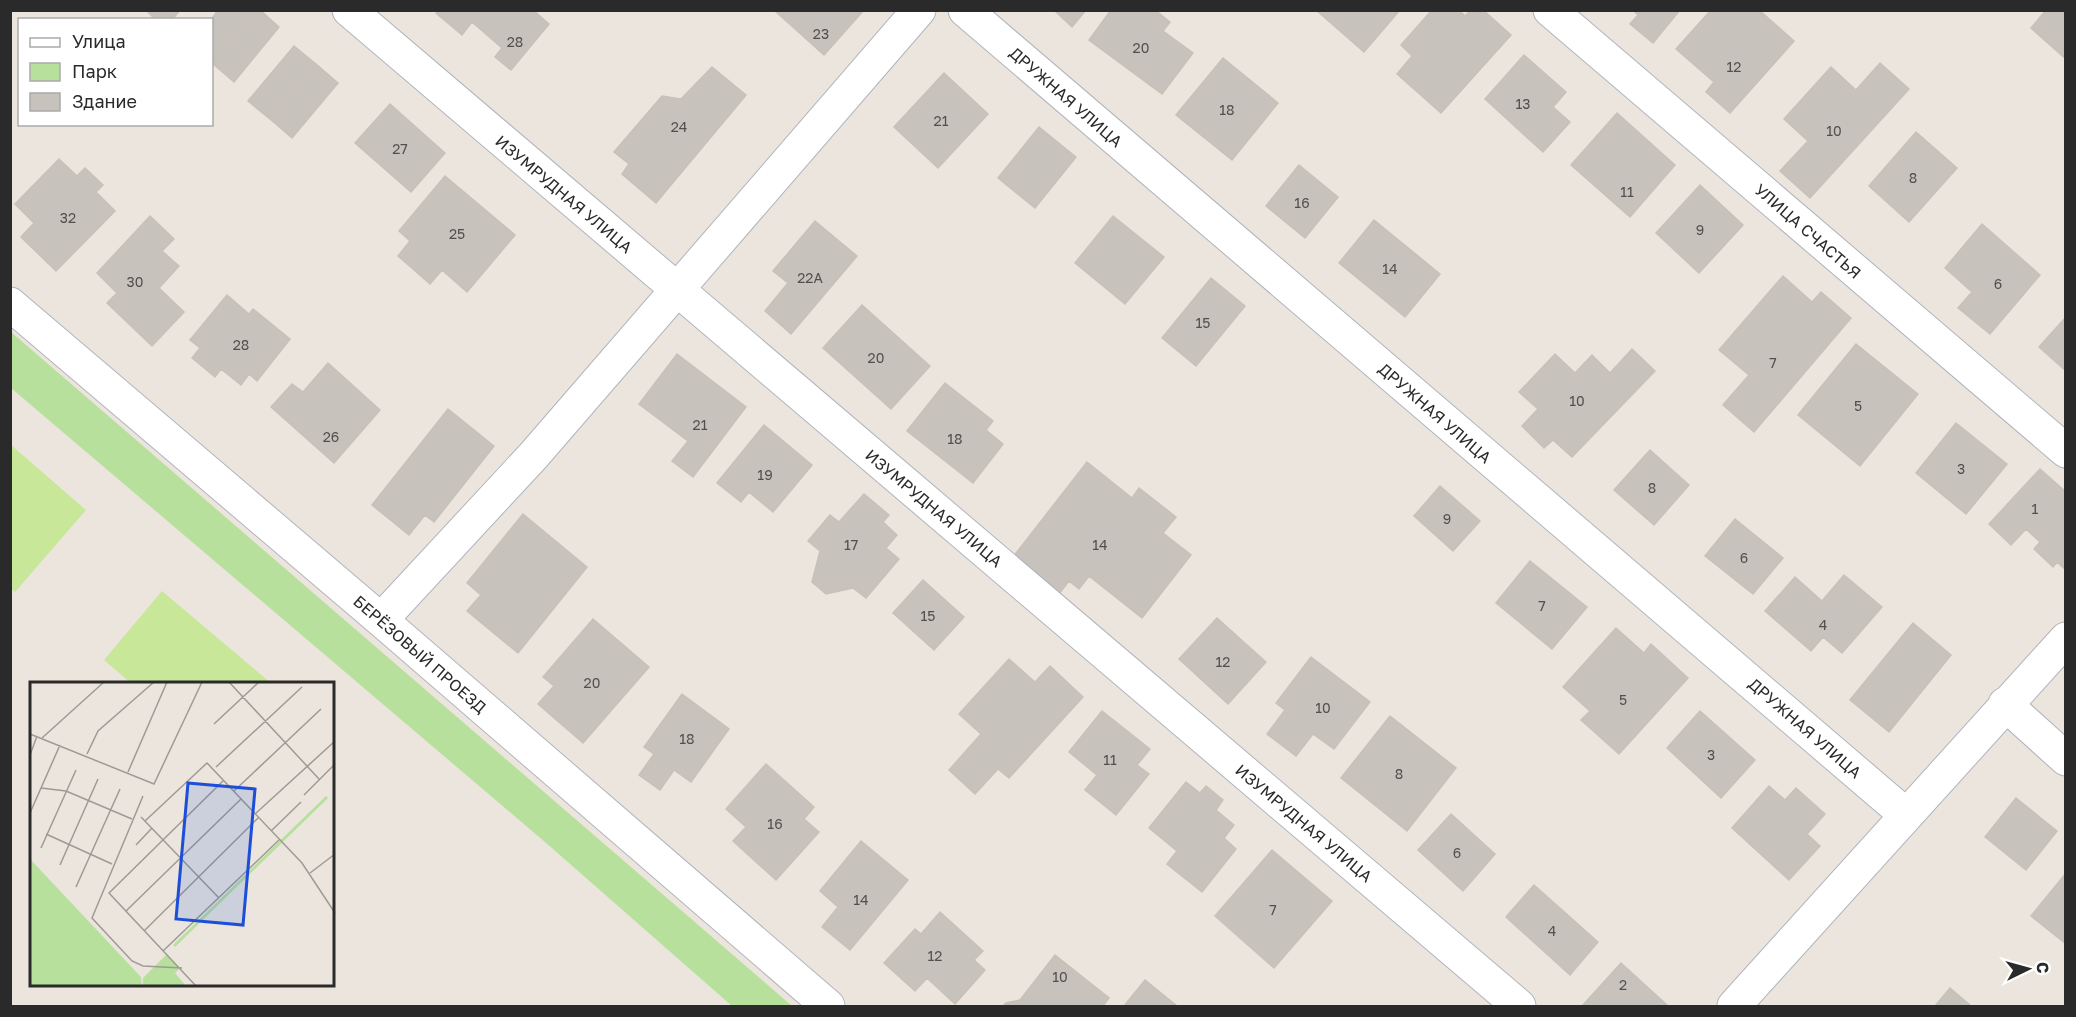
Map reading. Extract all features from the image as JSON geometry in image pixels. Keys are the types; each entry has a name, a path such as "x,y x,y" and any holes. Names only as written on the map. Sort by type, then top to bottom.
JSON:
{"street":[{"name":"ИЗУМРУДНАЯ УЛИЦА","path":"349,10 1519,1006"},
{"path":"381,620 534,455 919,10"},
{"name":"ДРУЖНАЯ УЛИЦА","path":"965,10 1906,815"},
{"name":"УЛИЦА СЧАСТЬЯ","path":"1550,10 2066,451"},
{"name":"БЕРЁЗОВЫЙ ПРОЕЗД","path":"10,304 381,620 828,1006"},
{"path":"1734,1006 2066,639"},
{"path":"2005,704 2066,759"}],"green space":[{"path":"10,332 792,1006 732,1006 545,842 11,388"},
{"path":"11,445 86,510 15,592 10,588"},
{"path":"162,591 270,682 130,682 104,660"}],"building":[{"path":"146,10 180,10 174,18 154,18"},
{"path":"218,10 253,10 213,60 213,18"},
{"path":"253,10 260,10 279,27 234,82 213,64 213,60"},
{"path":"438,10 533,10 549,24 511,70 495,57 502,48 472,22 462,35 436,13"},
{"path":"774,10 864,10 824,55"},
{"path":"1054,10 1086,10 1072,27"},
{"path":"1111,10 1155,10 1170,22 1163,31 1193,53 1162,94 1089,40"},
{"path":"1316,10 1400,10 1364,52"},
{"path":"1432,10 1459,10 1465,16 1471,10 1483,10 1511,35 1441,113 1397,74 1412,56 1401,45"},
{"path":"1633,10 1680,10 1653,43 1630,24 1638,15"},
{"path":"1711,10 1759,10 1794,41 1730,113 1706,92 1714,82 1676,49"},
{"path":"2046,10 2066,10 2066,59 2031,28"},
{"path":"294,46 316,64 270,119 248,101"},
{"path":"1524,55 1566,92 1553,107 1570,122 1543,152 1485,99"},
{"path":"1223,58 1278,103 1232,160 1176,115"},
{"path":"1880,63 1909,89 1810,198 1780,171 1808,141 1784,119 1831,67 1856,90"},
{"path":"316,64 338,83 292,138 270,119"},
{"path":"712,67 746,95 656,203 622,174 629,164 614,152 662,96 681,99"},
{"path":"944,73 988,114 938,168 894,127"},
{"path":"390,104 445,153 411,192 355,143"},
{"path":"1617,113 1675,165 1630,217 1571,165"},
{"path":"1039,127 1076,157 1035,208 998,178"},
{"path":"1916,132 1957,168 1909,222 1869,186"},
{"path":"59,159 77,176 85,168 103,185 96,192 115,211 56,271 21,237 34,223 15,204"},
{"path":"1299,165 1338,197 1305,238 1266,206"},
{"path":"445,176 515,235 467,292 442,270 430,284 398,256 410,241 399,231"},
{"path":"1700,185 1743,225 1699,273 1656,233"},
{"path":"150,216 174,239 162,251 179,266 159,288 184,312 152,346 107,303 117,293 97,273"},
{"path":"1113,216 1164,257 1125,304 1075,263"},
{"path":"1374,220 1440,274 1405,317 1339,263"},
{"path":"815,221 857,256 791,334 765,311 788,283 773,271"},
{"path":"1982,224 2040,275 1990,334 1958,308 1972,292 1945,268"},
{"path":"1783,276 1812,302 1821,292 1851,318 1754,432 1723,405 1749,375 1719,350"},
{"path":"1211,278 1245,306 1196,366 1162,338"},
{"path":"227,295 249,314 253,309 290,339 257,381 249,374 241,385 221,369 215,377 192,358 200,348 190,340"},
{"path":"862,305 930,366 891,409 823,348"},
{"path":"2066,317 2066,371 2039,347"},
{"path":"1856,344 1918,394 1860,466 1798,415"},
{"path":"1632,349 1655,371 1572,457 1553,440 1544,448 1522,426 1538,409 1519,392 1555,354 1575,373 1592,355 1610,373"},
{"path":"677,354 746,407 693,477 672,461 688,441 639,404"},
{"path":"328,363 380,410 334,463 271,407 292,384 303,392"},
{"path":"945,383 993,421 986,430 1003,444 973,483 907,431"},
{"path":"448,409 494,446 434,522 425,515 409,535 372,505"},
{"path":"1956,423 2007,464 1966,514 1916,473"},
{"path":"764,425 812,465 773,512 749,492 741,502 717,483"},
{"path":"1650,450 1689,485 1654,525 1614,490"},
{"path":"1087,462 1132,498 1139,488 1176,517 1163,533 1191,555 1142,618 1089,576 1079,589 1069,581 1059,594 1013,557"},
{"path":"2040,469 2066,492 2066,570 2057,562 2053,567 2034,549 2040,542 2026,529 2011,545 1989,524"},
{"path":"1440,486 1480,521 1453,551 1414,516"},
{"path":"864,494 889,515 883,522 897,535 886,548 899,559 866,598 853,588 826,594 812,582 820,551 808,541 830,515 839,522"},
{"path":"523,514 587,567 518,653 467,611 481,595 467,583"},
{"path":"1735,519 1783,558 1753,594 1705,556"},
{"path":"1530,561 1587,607 1552,649 1496,603"},
{"path":"1844,575 1882,607 1842,653 1823,637 1811,651 1765,611 1795,577 1822,601"},
{"path":"923,580 964,617 934,650 893,613"},
{"path":"1217,618 1266,662 1228,704 1179,659"},
{"path":"593,619 649,667 583,743 538,704 554,686 543,677"},
{"path":"1913,623 1951,655 1889,732 1850,700"},
{"path":"1616,628 1644,653 1651,644 1688,678 1619,754 1581,720 1590,711 1563,687"},
{"path":"1311,657 1370,702 1334,749 1313,734 1296,756 1267,734 1285,710 1276,703"},
{"path":"1009,659 1035,682 1050,666 1083,697 1009,778 998,769 975,794 949,770 981,734 959,714"},
{"path":"682,694 729,729 691,782 674,770 660,790 639,775 654,754 644,747"},
{"path":"1102,711 1150,749 1137,765 1149,774 1116,815 1085,790 1097,775 1069,752"},
{"path":"1700,711 1755,760 1721,798 1667,748"},
{"path":"1390,716 1456,768 1407,831 1341,778"},
{"path":"766,764 814,807 804,819 819,832 776,880 733,841 746,827 726,809"},
{"path":"1186,782 1200,793 1206,786 1223,800 1216,810 1234,825 1224,838 1236,849 1202,892 1167,864 1177,851 1149,828"},
{"path":"1769,786 1785,800 1796,788 1825,814 1807,834 1820,846 1789,880 1732,828"},
{"path":"2016,798 2057,831 2026,870 1985,837"},
{"path":"1451,814 1495,854 1463,891 1418,850"},
{"path":"861,841 908,880 850,950 822,927 838,907 820,891"},
{"path":"1272,850 1332,901 1274,968 1215,916"},
{"path":"2066,873 2066,944 2031,916"},
{"path":"1534,885 1598,942 1570,975 1506,917"},
{"path":"940,912 983,951 974,960 985,970 955,1004 927,978 915,991 884,963 915,929 921,934"},
{"path":"1055,955 1109,998 1103,1006 1003,1006 1006,1003 1020,1000"},
{"path":"1621,963 1667,1005 1582,1006"},
{"path":"1145,980 1177,1006 1124,1006"},
{"path":"1950,988 1971,1006 1935,1006"}]}
